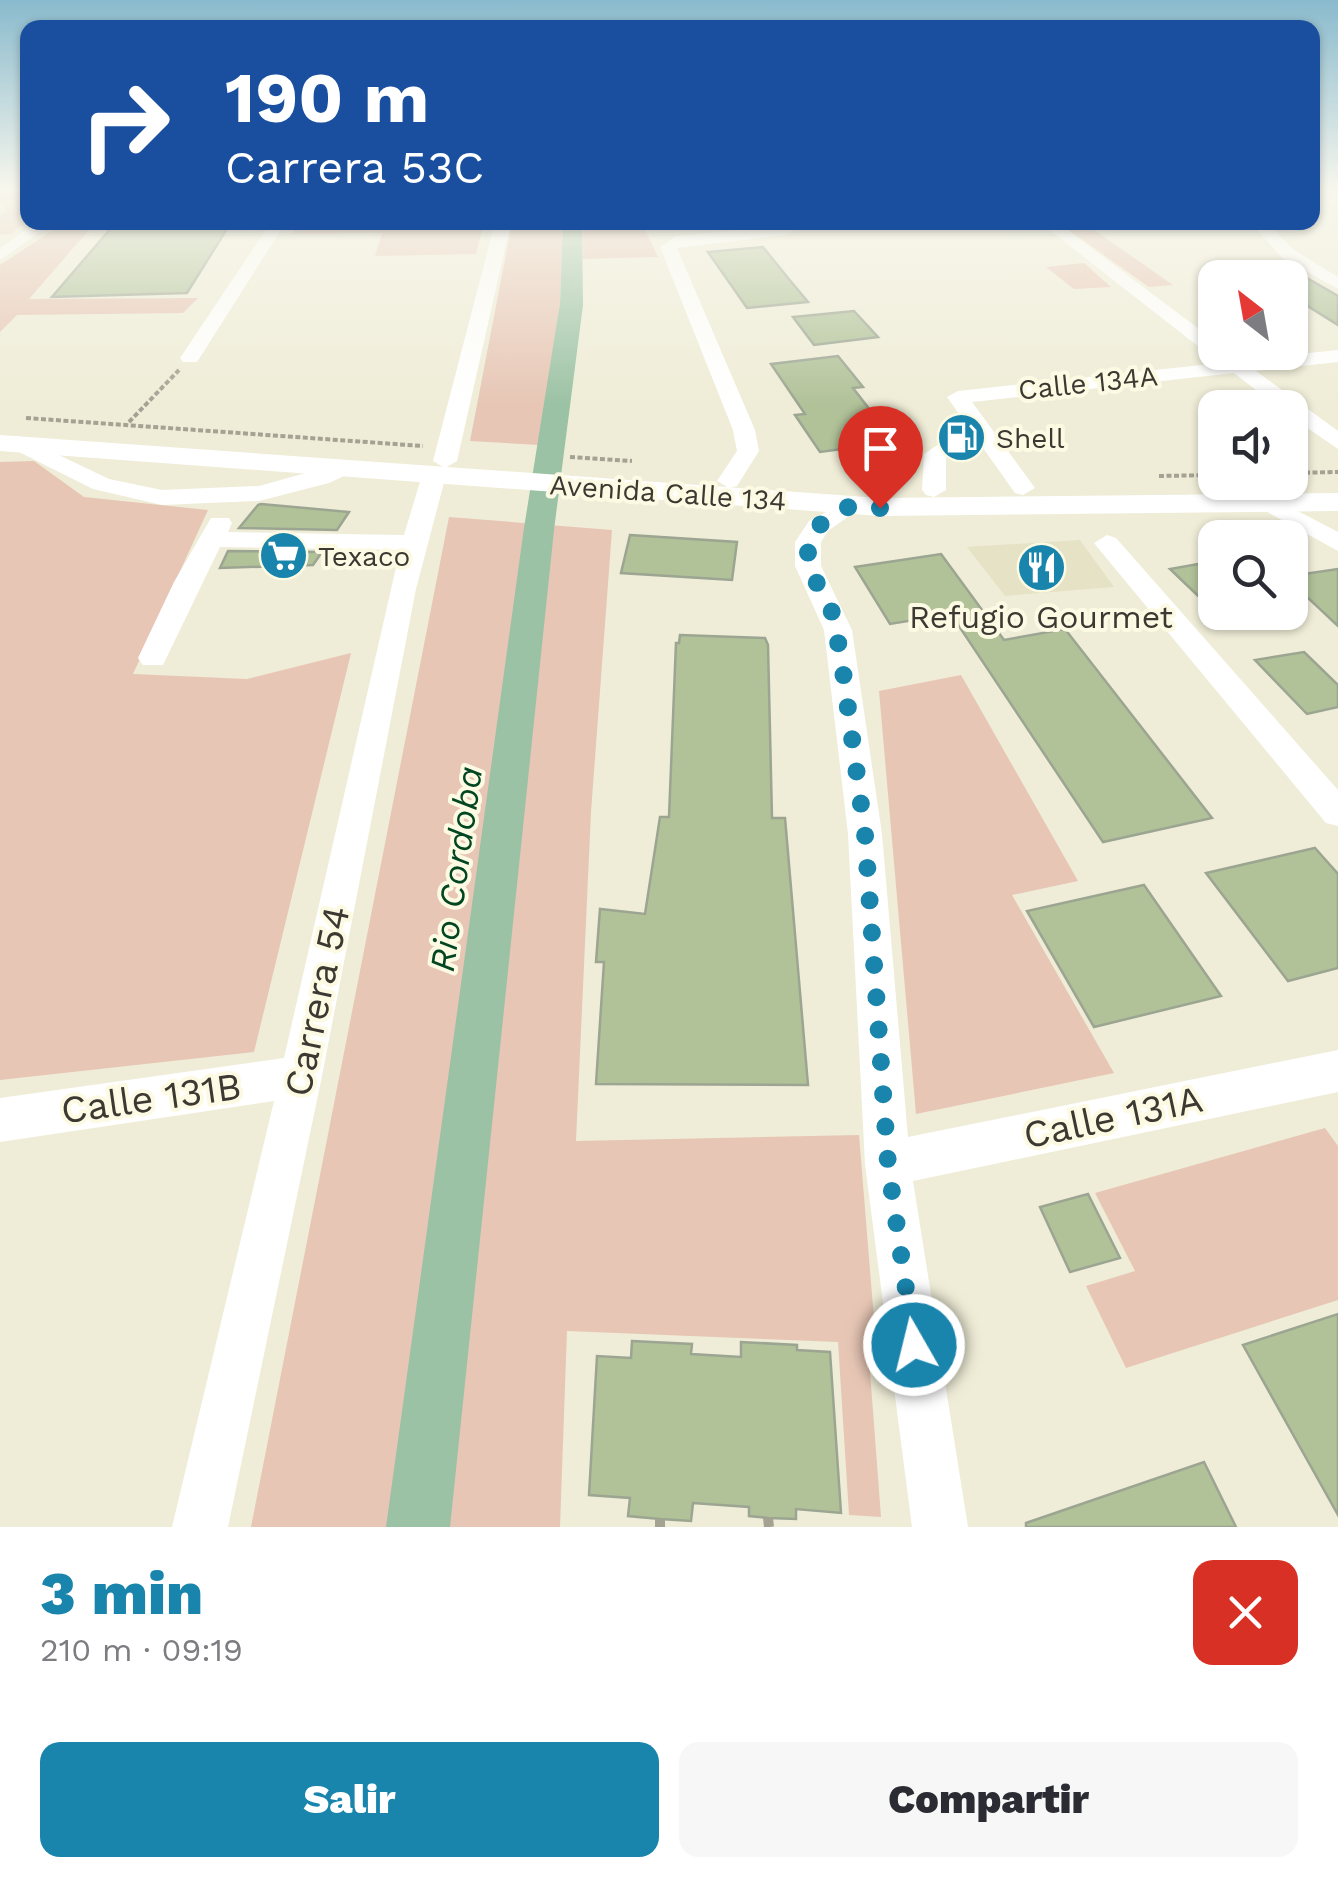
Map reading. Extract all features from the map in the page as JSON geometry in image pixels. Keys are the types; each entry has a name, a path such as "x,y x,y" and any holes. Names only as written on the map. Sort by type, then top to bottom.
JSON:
{"main road":[{"name":"Avenida Calle 134","path":"9,434 122,429 850,506 1338,502"},
{"name":"Avenida Calle 134","path":"9,434 349,468 442,461"},
{"name":"Avenida Calle 134","path":"588,479 729,480 934,490 1338,484"}],"street":[{"path":"190,358 252,262"},
{"name":"Carrera 54","path":"200,1527 415,543 442,461 493,262"},
{"path":"674,262 744,430 748,451 729,480"},
{"path":"1099,262 1198,337"},
{"path":"1302,262 1338,284"},
{"name":"Calle 134A","path":"1308,359 1338,356"},
{"name":"Calle 134A","path":"1023,488 986,445 958,397 1210,370"},
{"path":"1243,370 1327,424 1338,442"},
{"path":"9,434 103,485 136,493 234,498 311,483 349,468"},
{"path":"934,490 935,454 948,445"},
{"path":"152,658 234,498"},
{"path":"1270,504 1338,543"},
{"path":"850,506 818,526 808,542 808,566 838,630 865,834 888,1164 940,1527"},
{"path":"211,540 415,543"},
{"path":"1108,543 1338,813"},
{"name":"Calle 131A","path":"888,1164 1338,1071"},
{"name":"Calle 131B","path":"0,1120 301,1076"}],"path":[{"path":"122,429 190,358"},
{"path":"9,434 122,429 442,461"},
{"path":"1308,473 1338,472"}],"shaded area":[{"path":"61,262 29,299 198,298 183,313 17,315 0,332 0,265"},
{"path":"504,262 562,262 560,303 539,445 470,441"},
{"path":"562,262 582,262 583,305 554,530 450,1527 386,1527 524,528 560,303"},
{"path":"1114,262 1140,262 1173,285 1149,287"},
{"path":"1084,263 1111,287 1074,289 1046,267"},
{"path":"34,461 84,497 208,510 133,674 247,679 351,653 254,1052 0,1080 0,462"},
{"path":"449,517 612,530 591,812 576,1141 859,1135 876,1344 868,1345 881,1517 849,1515 838,1342 567,1331 560,1527 251,1527"},
{"name":"Refugio Gourmet","path":"1080,540 1114,587 1005,596 967,547"},
{"path":"961,675 1078,881 1012,895 1114,1073 916,1114 879,691"},
{"path":"1325,1128 1338,1146 1338,1300 1126,1368 1086,1286 1135,1271 1095,1193"}],"building":[{"path":"82,262 206,262 187,293 52,297"},
{"path":"715,262 775,262 808,302 747,308"},
{"path":"1308,279 1338,296 1338,325 1308,306"},
{"path":"854,311 878,337 814,345 793,317"},
{"path":"838,356 863,387 853,388 895,442 820,452 795,415 805,414 771,364"},
{"name":"Texaco","path":"258,505 349,512 337,530 239,528"},
{"path":"630,535 737,542 732,580 621,573"},
{"path":"228,551 322,552 313,565 220,568"},
{"path":"941,554 1004,640 1065,629 1212,818 1103,842 951,614 890,624 855,567"},
{"path":"1198,564 1198,596 1170,569"},
{"path":"1338,569 1338,626 1308,598 1308,573"},
{"path":"680,635 765,638 768,645 772,818 785,818 808,1085 596,1084 604,962 596,962 600,909 645,914 660,817 669,817 676,643"},
{"path":"1304,652 1338,685 1338,707 1307,714 1255,660"},
{"path":"1315,848 1338,874 1338,968 1288,981 1206,873"},
{"path":"1144,885 1221,996 1094,1027 1027,911"},
{"path":"1088,1194 1120,1258 1070,1272 1040,1207"},
{"path":"1338,1314 1338,1515 1243,1345"},
{"path":"632,1341 692,1344 691,1354 741,1357 741,1342 797,1345 797,1350 830,1352 841,1513 796,1509 796,1519 768,1518 749,1516 749,1507 693,1503 691,1521 660,1519 628,1516 630,1498 589,1495 597,1356 631,1358"},
{"path":"1204,1462 1236,1527 1026,1527 1026,1523"}],"tunnel":[{"path":"948,445 979,445"}],"place":[{"name":"Shell","path":"961,438"},
{"name":"Texaco","path":"283,556"},
{"name":"Refugio Gourmet","path":"1041,567"}],"route":[{"path":"880,508 850,506 818,526 808,542 808,566 838,630 865,834 888,1164 914,1345"}],"water label":[{"name":"Rio Cordoba","path":"456,869"}]}
